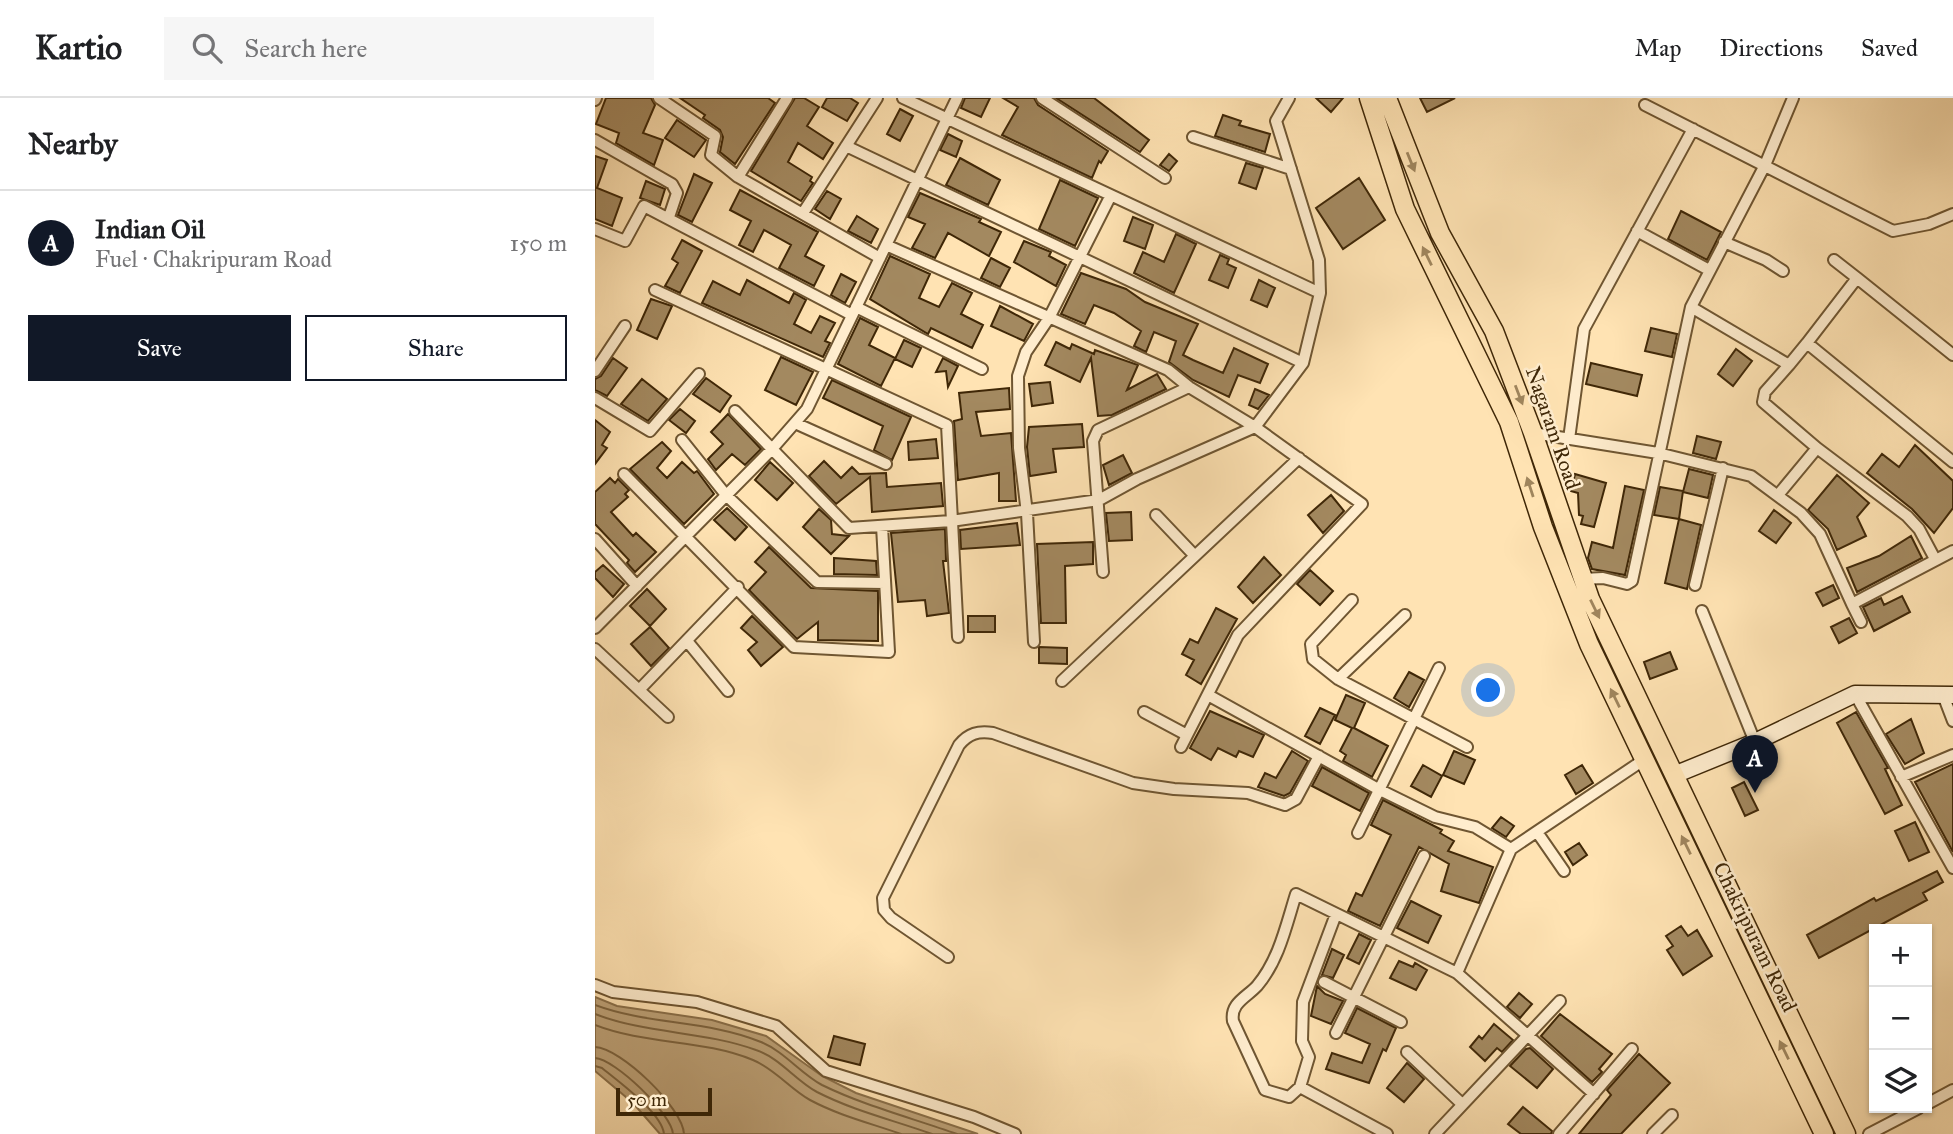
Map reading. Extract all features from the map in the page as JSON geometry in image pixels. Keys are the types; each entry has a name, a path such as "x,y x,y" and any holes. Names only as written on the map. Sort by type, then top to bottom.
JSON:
{"main road":[{"name":"Nagaram Road","path":"1369,98 1385,110 1440,233 1481,303 1494,331 1533,433 1582,579 1674,775"},
{"name":"Nagaram Road","path":"1385,110 1405,209 1509,422 1542,527 1589,644 1645,759"},
{"name":"Chakripuram Road","path":"1645,759 1811,1085 1846,1134"},
{"name":"Chakripuram Road","path":"1674,775 1811,1085 1824,1134"}],"street":[{"path":"659,98 679,109 715,136 711,155 738,177 880,258"},
{"path":"679,109 688,98"},
{"path":"738,177 787,98"},
{"path":"803,214 877,98"},
{"path":"903,98 947,121 1320,293"},
{"path":"596,625 772,449 807,409 957,98"},
{"path":"1042,98 1165,178"},
{"path":"735,411 849,528 1027,513 1099,500 1137,479 1255,427 1303,363 1320,293 1319,260 1276,121 1289,98"},
{"path":"1582,579 1603,578 1627,584 1632,581 1691,307 1765,165 1793,98"},
{"path":"1645,105 1765,165 1866,220 1893,231 1929,224 1953,214"},
{"path":"1569,439 1584,329 1693,129"},
{"path":"1193,137 1291,169"},
{"path":"595,140 672,184 677,193 669,218"},
{"path":"846,146 916,182 1303,363"},
{"path":"1034,642 1027,513 1019,448 1018,376 1026,352 1049,318 1110,197"},
{"path":"595,229 625,242 644,206 854,311 982,369"},
{"path":"1637,231 1709,270"},
{"path":"1724,242 1766,260 1783,271"},
{"path":"886,245 1168,370 1189,387 1255,427 1362,503 1238,635 1181,747"},
{"path":"1834,260 1953,355"},
{"path":"1857,278 1765,392 1763,402 1817,448 1907,516 1919,529 1935,559"},
{"path":"655,290 947,425 958,637"},
{"path":"1691,307 1789,365"},
{"path":"595,371 625,326"},
{"path":"1807,343 1953,462"},
{"path":"595,398 650,431 699,374"},
{"path":"1103,572 1093,441 1098,430 1189,387"},
{"path":"795,423 886,464"},
{"path":"1533,433 1658,453 1751,476 1778,495 1820,534 1861,622"},
{"path":"682,440 726,495 817,582 885,583"},
{"path":"1778,495 1817,448"},
{"path":"1062,681 1299,458"},
{"path":"1695,585 1723,468"},
{"path":"624,474 738,587 794,647 889,652 882,526"},
{"path":"1156,515 1195,556"},
{"path":"595,539 637,586"},
{"path":"1852,604 1953,551"},
{"path":"641,689 738,587"},
{"path":"1352,600 1311,644 1309,649 1313,659 1338,678 1467,747"},
{"path":"1702,611 1755,742"},
{"path":"1338,678 1405,615"},
{"path":"687,641 728,691"},
{"path":"595,649 668,717"},
{"path":"1358,833 1439,668"},
{"path":"1674,775 1755,742 1855,694 1948,695 1953,721"},
{"path":"1855,694 1953,868"},
{"path":"1208,695 1378,789 1435,817 1475,827 1511,849"},
{"path":"1144,712 1187,735"},
{"path":"948,957 891,918 884,911 883,898 959,745 966,736 981,732 993,733 1133,783 1174,789 1248,793 1285,805 1296,799 1319,756"},
{"path":"1901,777 1953,755"},
{"path":"1457,973 1511,849 1645,759"},
{"path":"1537,832 1565,871"},
{"path":"1336,1033 1424,856"},
{"path":"1336,914 1303,1002 1303,1041 1310,1057 1300,1087 1289,1097 1265,1090 1260,1084 1232,1015 1239,1001 1256,987 1275,961 1296,894 1457,973 1594,1094"},
{"path":"1324,982 1401,1022"},
{"path":"595,985 613,992 697,1002 776,1026 825,1071 974,1117 1015,1134"},
{"path":"1435,1134 1560,1000"},
{"path":"1562,1133 1632,1049"},
{"path":"1407,1052 1462,1104"},
{"path":"1300,1087 1387,1134"},
{"path":"1932,1101 1953,1090"},
{"path":"1869,1134 1909,1113"},
{"path":"1653,1134 1672,1115"}],"water":[{"path":"595,997 617,1006 712,1020 766,1036 822,1076 856,1093 978,1134 660,1134 633,1103 595,1071"}],"building":[{"path":"606,98 651,98 655,105 643,133 663,140 654,165 616,143 619,133 596,124"},
{"path":"680,98 768,98 775,103 735,164 720,152 723,137 720,130 703,118 705,115"},
{"path":"795,98 804,98 819,107 807,126 833,143 823,159 798,143 788,162 812,177 810,181 813,183 801,201 751,171"},
{"path":"827,98 850,98 858,103 847,121 822,107"},
{"path":"965,98 990,98 981,117 961,108"},
{"path":"1003,98 1034,98 1038,105 1108,151 1101,163 1099,161 1092,178 1002,135 1018,107"},
{"path":"1056,98 1094,98 1149,140 1140,152"},
{"path":"1316,98 1343,98 1331,112"},
{"path":"1420,98 1455,98 1427,112"},
{"path":"900,109 913,116 900,141 887,134"},
{"path":"1223,115 1241,121 1239,125 1270,134 1265,152 1215,136"},
{"path":"677,120 706,140 694,157 665,138"},
{"path":"948,134 962,141 956,157 940,150"},
{"path":"1169,154 1177,161 1169,171 1160,165"},
{"path":"595,156 607,160 597,188 622,198 612,226 595,219"},
{"path":"960,158 1000,180 988,205 946,185"},
{"path":"1246,163 1263,168 1256,189 1239,183"},
{"path":"694,174 712,183 692,222 678,215"},
{"path":"1359,178 1385,220 1343,249 1316,208"},
{"path":"1060,180 1098,198 1075,246 1039,229"},
{"path":"646,181 665,189 660,205 640,198"},
{"path":"740,190 818,232 805,256 824,266 814,286 779,268 791,245 764,230 753,252 739,245 751,221 730,210"},
{"path":"827,191 841,199 830,219 815,209"},
{"path":"920,193 981,219 979,222 1001,232 989,256 948,233 935,258 912,248 925,224 908,217"},
{"path":"1681,211 1721,232 1707,260 1668,239"},
{"path":"857,216 878,229 871,243 848,231"},
{"path":"1133,217 1153,225 1145,249 1124,241"},
{"path":"1176,234 1196,244 1174,293 1134,273 1143,252 1164,262"},
{"path":"682,240 702,251 680,293 665,286 678,263 672,259"},
{"path":"1024,241 1051,252 1049,256 1066,265 1056,286 1014,262"},
{"path":"1220,255 1229,259 1227,264 1236,268 1228,288 1209,280"},
{"path":"890,256 930,274 919,298 939,307 952,283 972,293 961,314 983,325 972,348 931,328 928,334 870,299"},
{"path":"991,258 1010,268 1000,287 981,278"},
{"path":"1081,273 1126,289 1145,302 1198,324 1183,355 1193,360 1223,373 1234,348 1268,364 1260,383 1238,375 1229,397 1193,380 1169,362 1176,341 1154,332 1146,352 1134,346 1141,331 1114,313 1094,305 1085,324 1061,314"},
{"path":"841,274 856,282 845,303 831,295"},
{"path":"747,280 789,303 794,293 806,300 794,324 811,333 820,316 835,323 825,341 830,343 823,357 702,303 713,281 740,295"},
{"path":"1259,280 1275,288 1267,307 1251,300"},
{"path":"651,299 672,306 657,339 637,330"},
{"path":"1000,306 1033,324 1024,341 991,326"},
{"path":"860,318 878,327 869,345 895,358 881,386 838,364"},
{"path":"1651,328 1677,334 1672,357 1645,351"},
{"path":"904,340 921,348 912,367 895,359"},
{"path":"1056,342 1070,349 1072,344 1094,354 1095,350 1138,365 1127,390 1157,374 1166,389 1112,415 1098,416 1091,358 1080,382 1045,365"},
{"path":"1736,349 1752,361 1733,386 1718,374"},
{"path":"781,357 813,372 796,405 765,390"},
{"path":"613,358 627,368 607,396 595,390 595,379 601,376"},
{"path":"943,358 958,366 948,387 946,371 936,372"},
{"path":"1591,363 1642,375 1637,396 1586,384"},
{"path":"706,378 731,396 720,412 693,394"},
{"path":"642,379 667,399 648,421 621,404"},
{"path":"832,380 911,417 892,460 874,450 883,426 823,398"},
{"path":"1050,382 1053,403 1032,406 1029,384"},
{"path":"1009,388 1010,409 976,412 981,436 1011,433 1016,501 999,501 999,473 958,480 954,421 962,419 959,393"},
{"path":"1255,389 1269,395 1258,409 1249,405"},
{"path":"680,409 695,421 686,433 669,420"},
{"path":"728,414 761,449 745,465 732,454 716,470 708,459 723,444 711,432"},
{"path":"595,420 610,432 602,445 607,448 595,464"},
{"path":"1082,424 1084,447 1053,449 1056,472 1030,476 1027,447 1029,427"},
{"path":"1697,436 1721,442 1716,459 1693,453"},
{"path":"936,439 938,458 909,460 908,442"},
{"path":"662,442 671,451 657,468 667,478 682,462 694,473 697,471 714,494 684,524 630,469"},
{"path":"1915,445 1953,481 1953,508 1934,533 1912,509 1867,473 1882,454 1899,467"},
{"path":"1123,455 1132,473 1109,485 1103,465"},
{"path":"824,461 841,478 852,467 859,474 886,473 887,487 941,483 943,506 872,512 870,477 836,504 809,476"},
{"path":"770,462 793,483 777,500 755,480"},
{"path":"1689,469 1713,475 1708,498 1683,492"},
{"path":"1575,474 1606,483 1594,527 1581,524 1583,516 1579,515 1578,493 1571,491"},
{"path":"1837,475 1869,503 1857,517 1866,536 1837,550 1828,529 1808,510"},
{"path":"610,478 615,483 618,479 629,490 625,494 628,497 611,512 633,536 636,533 656,552 635,572 627,563 629,560 595,524 595,492"},
{"path":"1625,486 1644,490 1625,575 1592,569 1588,558 1592,542 1613,548"},
{"path":"1660,487 1683,491 1679,519 1654,515"},
{"path":"1331,495 1344,511 1323,533 1308,515"},
{"path":"727,508 747,527 735,540 714,520"},
{"path":"819,509 831,520 832,534 849,536 831,554 803,527"},
{"path":"1774,510 1791,523 1776,543 1759,531"},
{"path":"1131,512 1132,540 1109,541 1106,513"},
{"path":"1679,519 1701,525 1687,589 1665,583"},
{"path":"1017,523 1020,545 961,549 960,530"},
{"path":"945,529 946,561 943,561 949,613 927,616 925,600 898,602 891,533"},
{"path":"1911,536 1922,558 1857,592 1847,568 1879,556"},
{"path":"1093,542 1093,564 1065,566 1066,623 1041,623 1037,544"},
{"path":"769,547 811,588 878,591 878,641 818,640 818,622 797,639 749,590 766,572 755,562"},
{"path":"1264,557 1281,575 1253,603 1238,587"},
{"path":"834,558 876,561 877,575 834,574"},
{"path":"603,565 624,584 613,597 595,578 595,572"},
{"path":"1310,570 1333,591 1320,605 1297,584"},
{"path":"1833,585 1839,598 1823,606 1816,593"},
{"path":"647,589 666,609 650,626 630,606"},
{"path":"1902,596 1910,612 1874,631 1863,607 1881,598 1884,605"},
{"path":"1216,608 1237,619 1201,684 1186,675 1194,660 1182,654 1190,639 1198,643"},
{"path":"752,616 783,647 761,666 748,650 757,642 741,628"},
{"path":"968,616 995,616 995,632 968,632"},
{"path":"1849,618 1857,633 1839,643 1831,627"},
{"path":"650,627 669,648 651,666 631,644"},
{"path":"1039,647 1067,648 1067,664 1039,663"},
{"path":"1670,652 1677,669 1650,679 1644,662"},
{"path":"1409,672 1424,680 1409,707 1394,698"},
{"path":"1346,695 1365,703 1354,728 1388,746 1372,777 1343,761 1346,755 1340,751 1352,728 1335,720"},
{"path":"1320,708 1335,715 1320,744 1305,736"},
{"path":"1210,711 1264,735 1253,757 1239,751 1236,757 1218,748 1211,760 1190,748"},
{"path":"1856,712 1888,768 1885,769 1902,805 1885,814 1837,723"},
{"path":"1911,719 1924,753 1905,764 1886,734"},
{"path":"1292,751 1308,761 1290,793 1284,796 1258,787 1265,773 1276,778"},
{"path":"1454,751 1475,760 1464,784 1443,775"},
{"path":"1953,764 1953,852 1915,782"},
{"path":"1423,765 1442,776 1431,797 1411,786"},
{"path":"1582,765 1593,783 1576,794 1565,775"},
{"path":"1322,767 1369,793 1360,811 1312,786"},
{"path":"1744,782 1758,810 1745,816 1732,788"},
{"path":"1383,800 1442,830 1440,833 1454,841 1448,851 1493,867 1479,903 1441,891 1449,864 1419,847 1380,926 1348,911 1356,893 1362,896 1391,835 1371,825"},
{"path":"1501,817 1514,826 1506,837 1492,828"},
{"path":"1915,822 1929,852 1909,861 1895,831"},
{"path":"1579,843 1587,855 1573,865 1565,852"},
{"path":"1937,871 1943,882 1923,893 1927,900 1882,924 1869,924 1869,931 1819,958 1807,935 1874,898 1876,901"},
{"path":"1411,901 1441,916 1428,943 1397,928"},
{"path":"1681,926 1688,936 1697,930 1712,956 1683,975 1667,950 1673,946 1666,936"},
{"path":"1359,934 1371,940 1359,964 1347,958"},
{"path":"1332,949 1344,955 1333,978 1322,975"},
{"path":"1399,961 1413,967 1415,963 1427,970 1416,990 1390,978"},
{"path":"1317,986 1325,994 1343,1001 1331,1024 1311,1016"},
{"path":"1519,993 1532,1004 1520,1018 1507,1007"},
{"path":"1357,1008 1396,1028 1386,1051 1383,1049 1369,1083 1326,1069 1332,1053 1362,1063 1370,1044 1345,1033"},
{"path":"1560,1014 1612,1054 1599,1069 1602,1072 1592,1082 1541,1036"},
{"path":"1494,1024 1513,1040 1502,1052 1497,1048 1485,1061 1470,1047 1479,1036 1482,1039"},
{"path":"834,1036 865,1044 860,1065 828,1057"},
{"path":"1530,1048 1553,1069 1537,1088 1510,1066"},
{"path":"1639,1054 1670,1083 1621,1134 1579,1134 1611,1095 1607,1090"},
{"path":"1407,1063 1424,1079 1404,1102 1387,1088"},
{"path":"1523,1107 1552,1131 1551,1134 1521,1134 1508,1124"}],"place":[{"name":"Indian Oil","path":"1755,793"}]}
